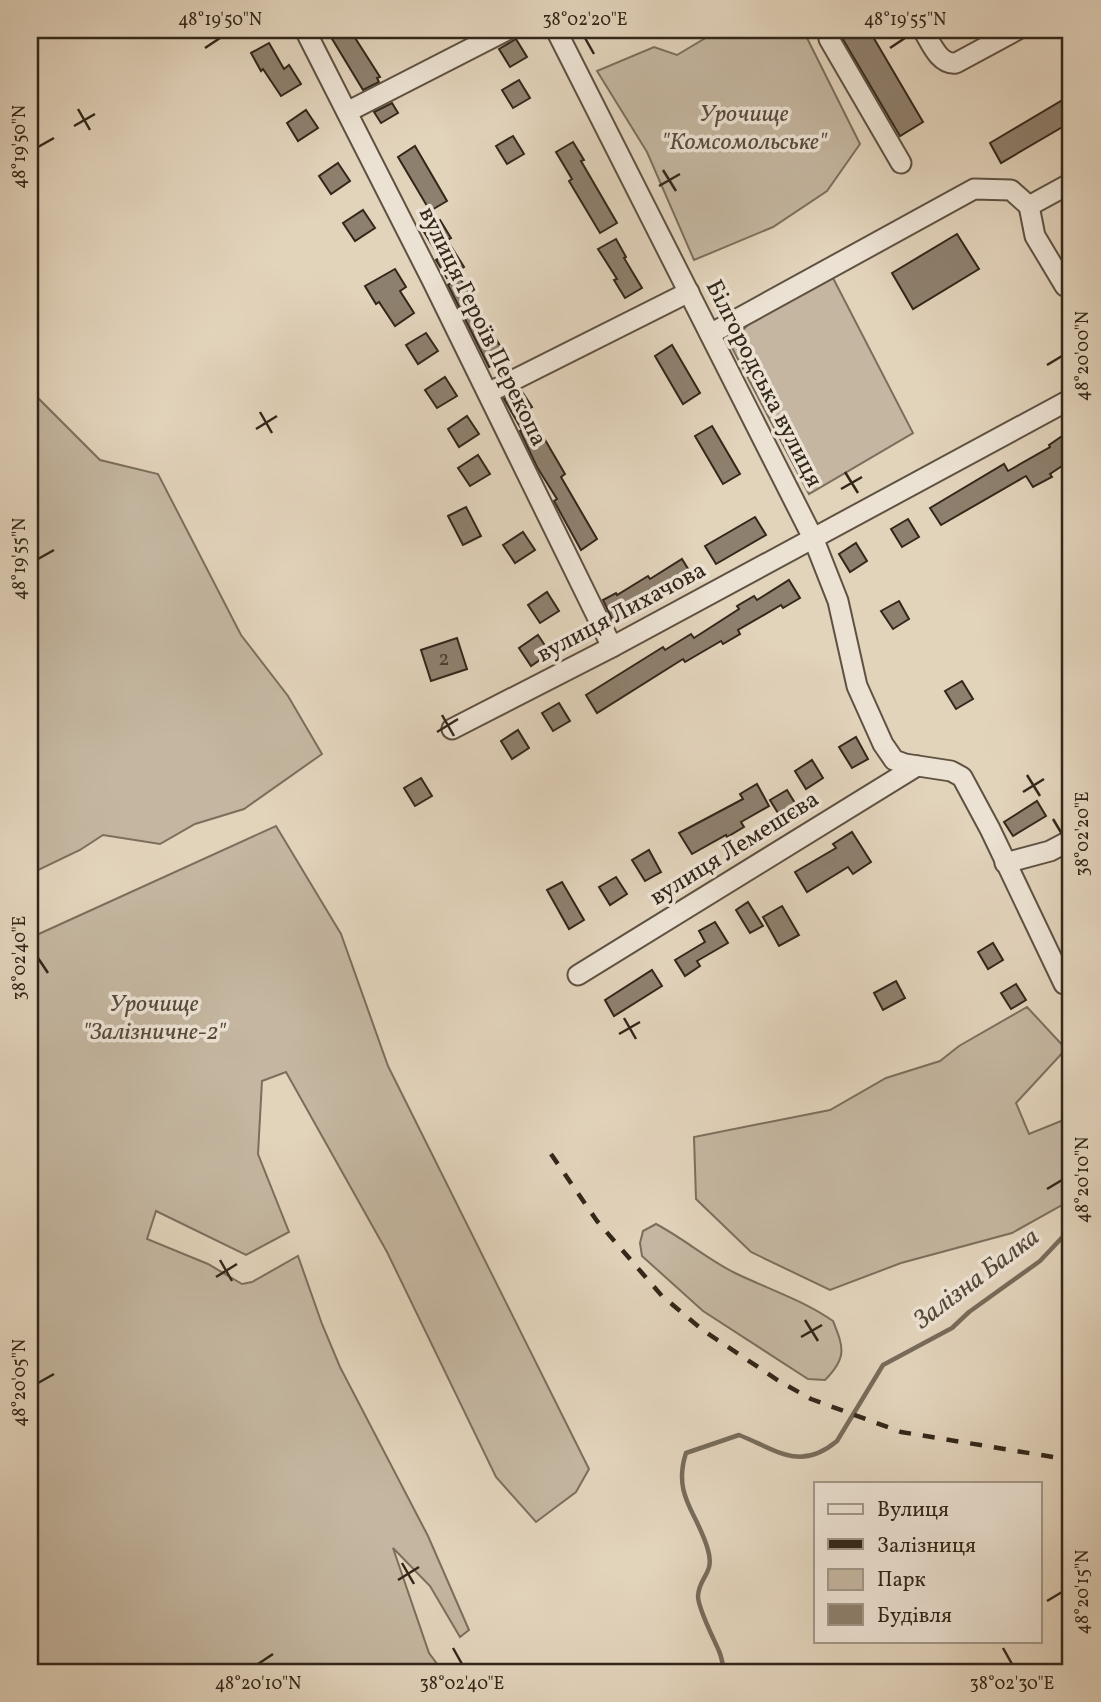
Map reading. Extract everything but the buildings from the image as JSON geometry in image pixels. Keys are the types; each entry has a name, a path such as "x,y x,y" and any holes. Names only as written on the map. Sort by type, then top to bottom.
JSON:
{"street":[{"name":"вулиця Героїв Перекопа","path":"305,30 488,393 612,647"},
{"path":"347,112 507,30"},
{"name":"Білгородська вулиця","path":"556,30 814,540 838,601 853,669 867,710 883,744 894,760 911,765"},
{"path":"829,30 829,38 901,163"},
{"path":"923,30 942,60 948,64 957,64 1017,30"},
{"path":"1029,206 1071,183"},
{"path":"710,334 974,189 1011,190 1029,206 1035,236 1065,286"},
{"path":"488,393 689,292"},
{"name":"вулиця Лихачова","path":"452,729 814,540 1071,399"},
{"path":"911,765 951,771 962,777 976,800 1064,984"},
{"name":"вулиця Лемешєва","path":"578,975 911,765"},
{"path":"1005,863 1050,851 1071,840"}],"green space":[{"name":"Урочище \"Комсомольське\"","path":"719,30 803,30 860,144 827,191 773,227 694,260 647,152 597,71 654,47 677,55"},
{"path":"833,278 913,433 809,494 730,344 755,317"},
{"path":"30,390 100,460 158,474 241,635 288,696 322,754 244,809 195,824 160,844 103,835 80,850 30,874"},
{"name":"Урочище \"Залізничне-2\"","path":"276,826 341,934 388,1066 589,1469 576,1492 536,1522 496,1477 387,1252 286,1072 262,1081 258,1154 289,1232 246,1255 156,1211 147,1239 208,1264 242,1284 252,1282 298,1256 340,1367 428,1536 469,1630 460,1637 430,1586 393,1548 429,1653 443,1672 30,1672 30,938"},
{"path":"1027,1007 1066,1049 1016,1103 1029,1134 1071,1117 1071,1200 1012,1233 901,1263 830,1290 751,1252 696,1199 694,1137 830,1110 886,1078 940,1061 959,1046"},
{"path":"656,1224 725,1267 798,1301 833,1321 841,1352 837,1365 825,1380 808,1379 703,1311 642,1256 640,1243 643,1231"}],"waterway":[{"name":"Залізна Балка","path":"724,1672 720,1654 699,1602 699,1589 708,1570 710,1558 704,1537 684,1493 682,1481 686,1453 739,1435 788,1455 800,1457 824,1450 837,1441 883,1365 952,1328 969,1312 1040,1261 1071,1228"}],"railway":[{"path":"551,1154 597,1221 662,1296 704,1331 779,1381 811,1399 901,1432 1071,1460"}]}
